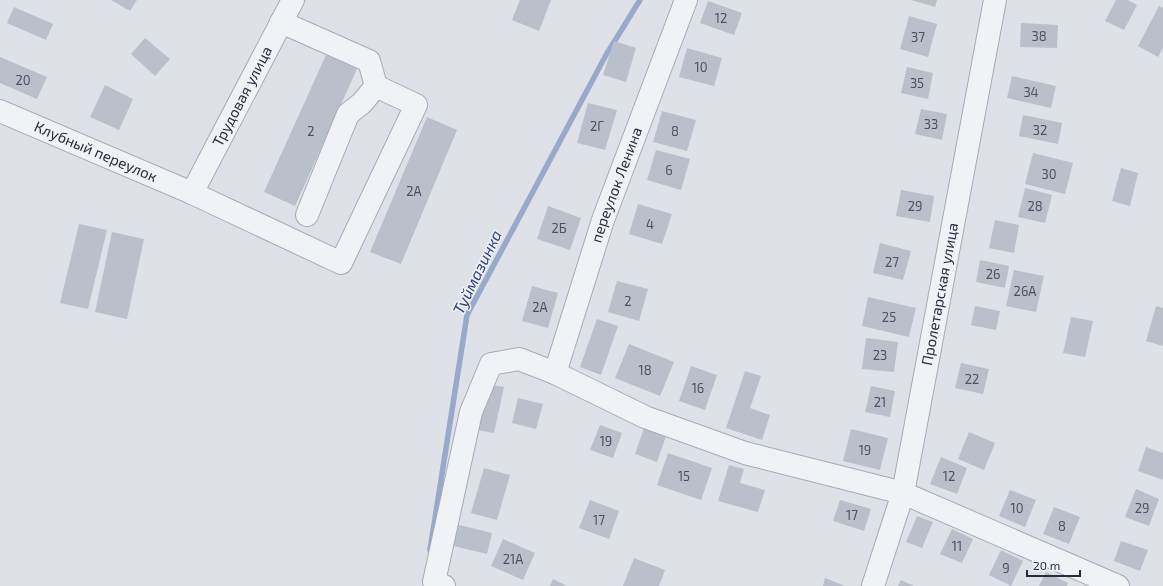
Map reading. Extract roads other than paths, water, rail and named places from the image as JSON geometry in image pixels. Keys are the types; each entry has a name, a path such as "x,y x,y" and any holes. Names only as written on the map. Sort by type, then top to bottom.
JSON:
{"street":[{"name":"Трудовая улица","path":"192,193 293,0"},
{"name":"переулок Ленина","path":"555,373 603,220 686,0"},
{"name":"Пролетарская улица","path":"873,586 903,493 995,0"},
{"path":"281,22 369,61 376,86 362,103 348,114 307,215"},
{"name":"Клубный переулок","path":"0,111 192,193 341,263 416,105 376,86"},
{"path":"444,586 434,582 471,412 491,364 519,359 555,373 645,417 745,453 903,493 1118,586"}],"waterway":[{"name":"Туймазинка","path":"430,550 467,315 606,55 640,0"}]}
